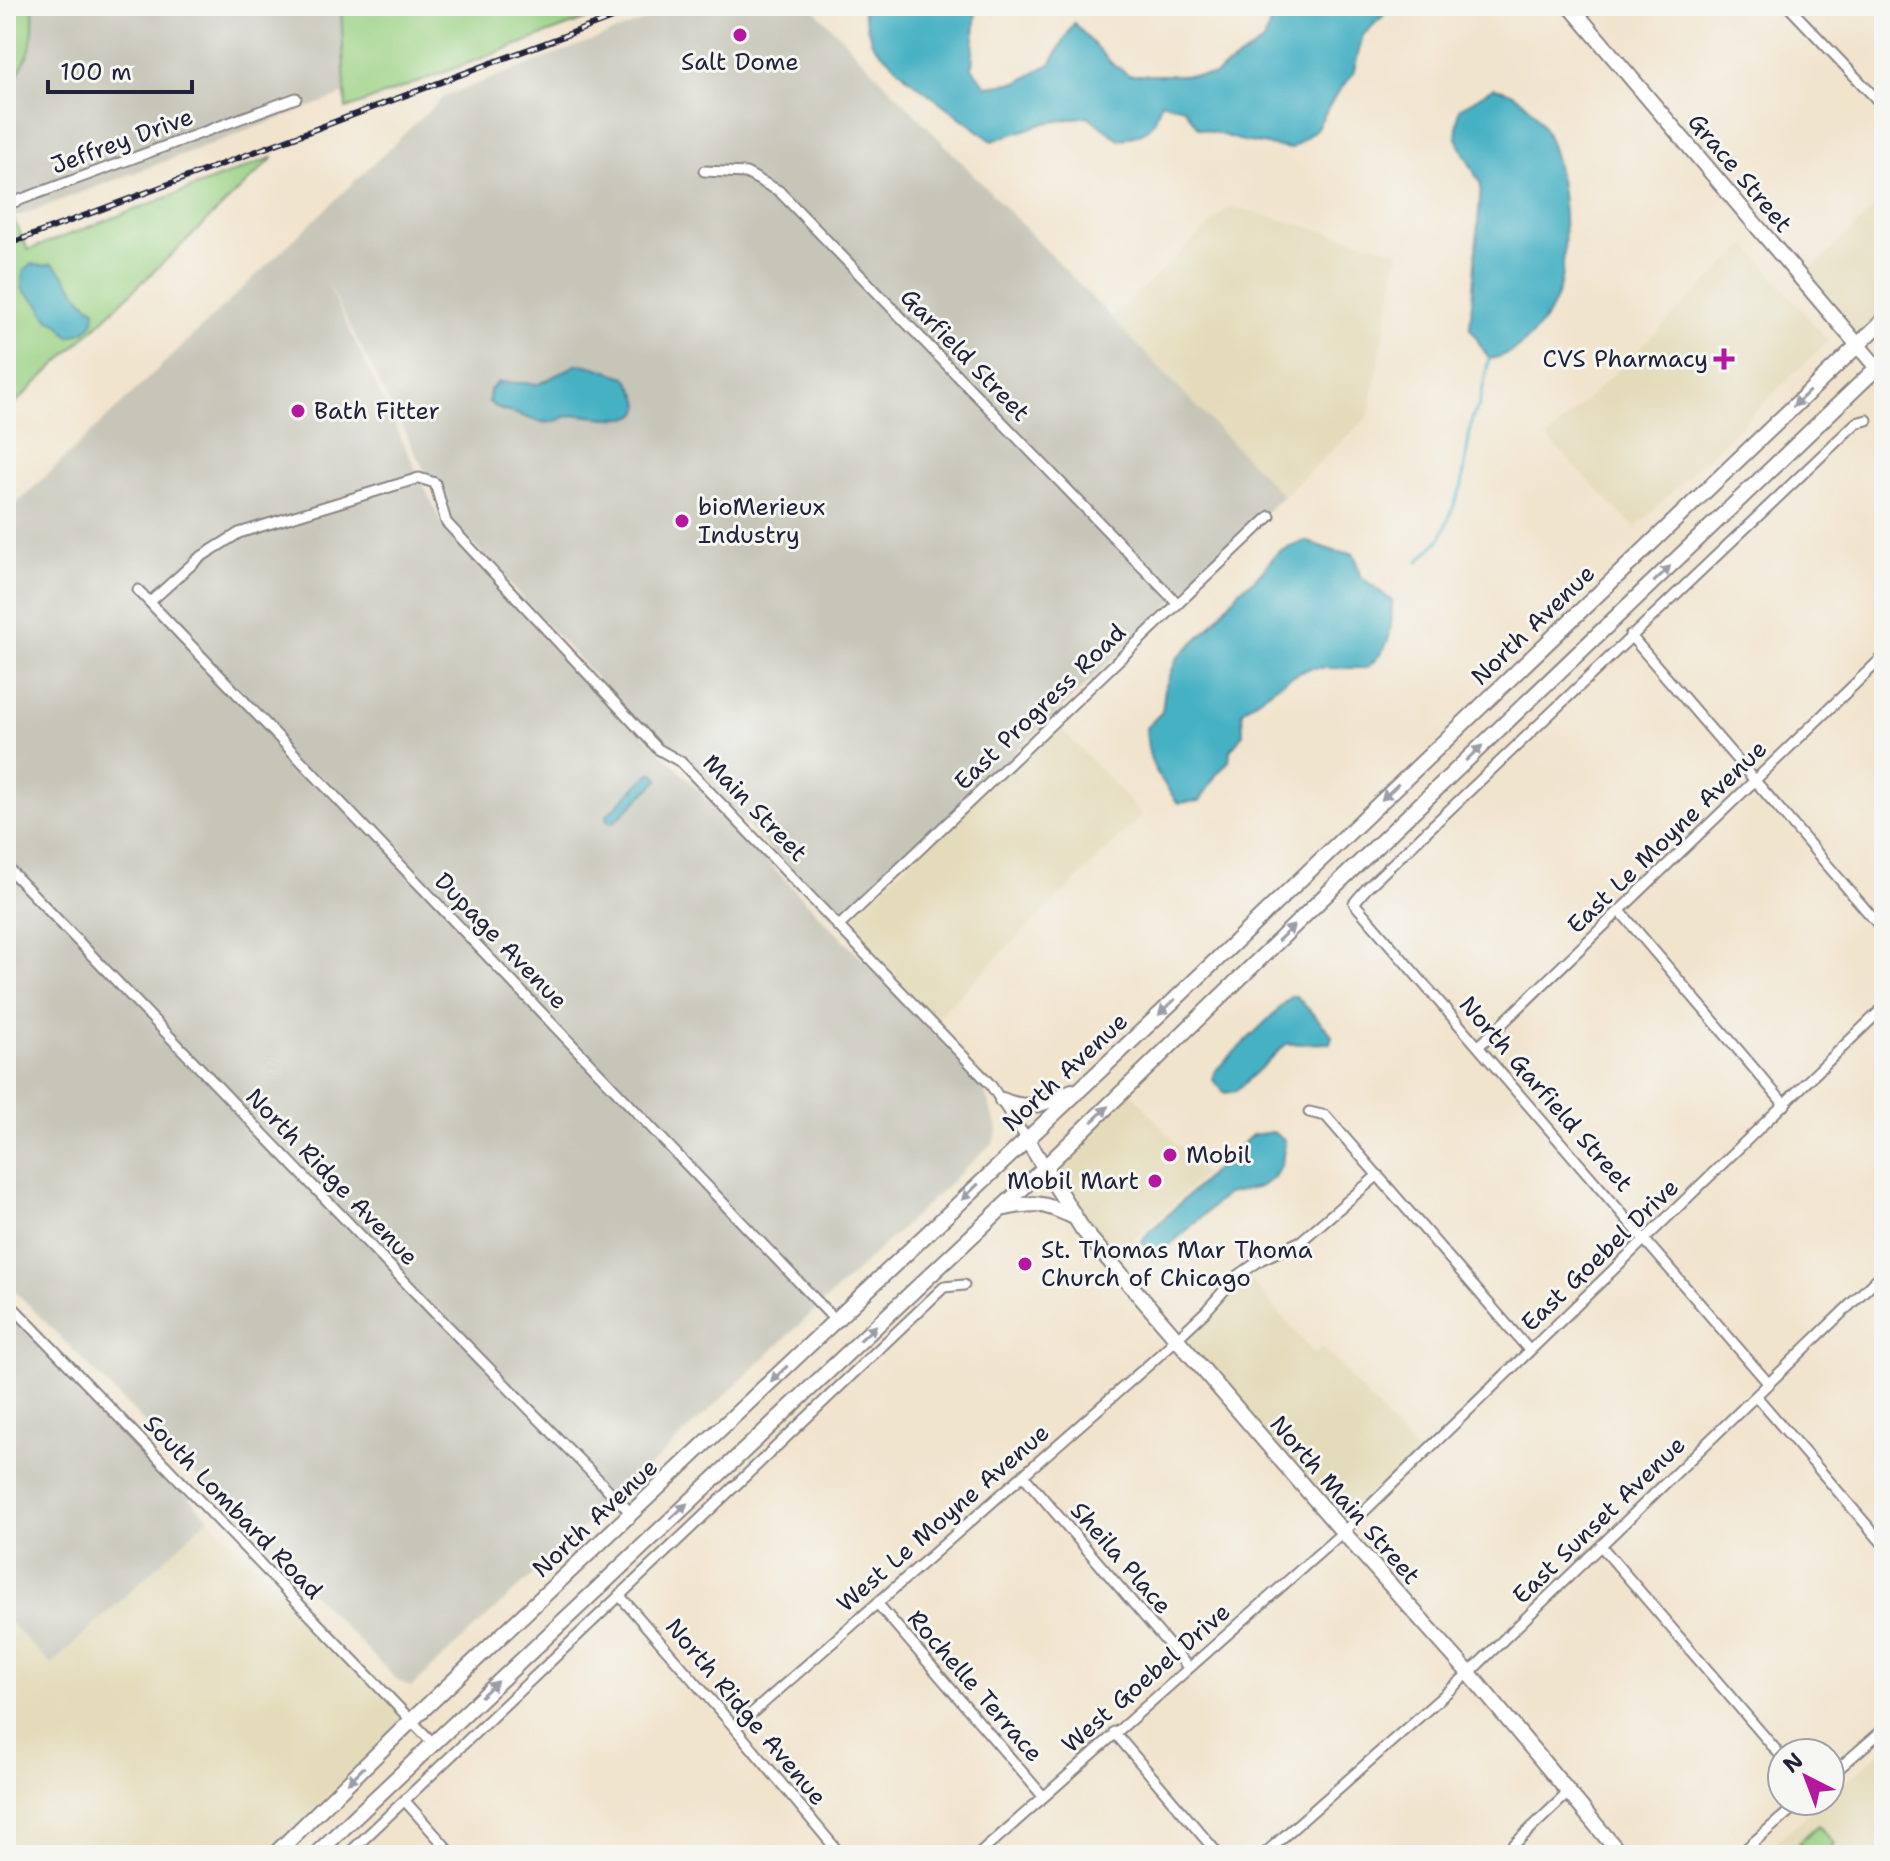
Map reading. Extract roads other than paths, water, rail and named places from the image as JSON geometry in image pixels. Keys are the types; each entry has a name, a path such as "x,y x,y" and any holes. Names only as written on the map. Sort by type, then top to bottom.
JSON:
{"main road":[{"name":"Grace Street","path":"1570,6 1857,345 1882,368"},
{"name":"North Avenue","path":"274,1855 412,1720 1080,1088 1884,320"},
{"path":"315,1855 1044,1168 1337,884 1882,368"},
{"path":"1002,1100 1016,1107 1029,1108 1080,1088"},
{"name":"Main Street","path":"1026,1138 1044,1168"},
{"name":"North Main Street","path":"1044,1168 1090,1239 1469,1673 1621,1855"},
{"path":"1000,1209 1030,1202 1047,1205 1074,1217"}],"street":[{"path":"1788,6 1884,107"},
{"name":"Jeffrey Drive","path":"6,205 296,98"},
{"name":"Garfield Street","path":"704,171 746,173 779,191 1178,604"},
{"path":"1867,420 1856,423 1630,635 1884,931"},
{"name":"Main Street","path":"150,602 199,558 239,533 419,478 435,483 446,522 468,547 541,621 658,749 681,762 990,1084 1026,1138"},
{"name":"East Progress Road","path":"838,927 1270,516"},
{"name":"Dupage Avenue","path":"138,590 835,1320"},
{"name":"North Garfield Street","path":"1630,635 1354,903 1769,1384"},
{"name":"East Le Moyne Avenue","path":"1478,1047 1884,656"},
{"name":"North Ridge Avenue","path":"6,866 632,1514"},
{"path":"1620,911 1785,1105"},
{"name":"East Goebel Drive","path":"1343,1532 1884,1007"},
{"path":"1309,1112 1326,1116 1529,1350"},
{"path":"1176,1339 1236,1277 1262,1259 1301,1241 1378,1175"},
{"path":"1769,1384 1884,1272"},
{"path":"1874,1281 1884,1292"},
{"path":"347,1855 944,1287 964,1285"},
{"name":"South Lombard Road","path":"6,1300 432,1742"},
{"name":"West Le Moyne Avenue","path":"735,1728 1176,1339"},
{"name":"East Sunset Avenue","path":"1263,1855 1469,1673 1769,1384"},
{"path":"1756,1396 1884,1545"},
{"name":"Sheila Place","path":"1023,1475 1188,1667"},
{"name":"West Goebel Drive","path":"978,1855 1042,1795 1343,1532"},
{"path":"1601,1546 1766,1738"},
{"name":"North Ridge Avenue","path":"619,1595 841,1855"},
{"name":"Rochelle Terrace","path":"877,1603 1042,1795"},
{"path":"1846,1762 1884,1729"},
{"path":"1114,1732 1219,1855"},
{"path":"1503,1855 1568,1793"},
{"path":"405,1801 453,1855"},
{"path":"1739,1855 1783,1817"}],"water":[{"path":"861,6 976,6 972,68 986,86 1019,82 1051,63 1074,23 1109,61 1129,75 1214,75 1264,41 1276,6 1381,6 1384,15 1363,35 1353,74 1335,96 1316,129 1291,149 1243,141 1198,128 1184,108 1161,102 1148,129 1119,140 1088,116 1045,123 992,141 909,79 872,43"},
{"path":"1493,88 1517,97 1536,115 1549,141 1558,171 1564,236 1559,289 1542,324 1512,351 1489,359 1470,328 1481,185 1456,138 1459,109"},
{"path":"32,264 52,264 84,301 95,309 94,321 88,328 69,337 59,324 50,321 40,305 22,287 24,270"},
{"path":"578,364 626,377 637,394 640,406 637,413 619,418 572,415 544,422 502,410 489,402 490,390 498,382 539,384"},
{"path":"1305,541 1337,552 1352,553 1360,576 1392,601 1391,630 1386,645 1367,668 1310,668 1288,678 1242,711 1243,734 1230,751 1229,761 1200,801 1178,803 1154,768 1146,728 1162,712 1165,688 1177,658 1209,628 1241,589 1255,579 1278,552"},
{"path":"650,773 655,773 659,780 613,823 608,822 606,816"},
{"path":"1292,996 1296,996 1328,1030 1332,1036 1330,1043 1286,1044 1236,1091 1225,1093 1213,1080 1214,1072"},
{"path":"1273,1132 1285,1140 1282,1164 1273,1178 1260,1187 1227,1194 1153,1258 1142,1242 1145,1236 1252,1135"}],"waterway":[{"path":"1418,562 1441,538 1462,485 1472,418 1479,406 1489,359"}],"railway":[{"path":"6,245 644,6"}],"place":[{"name":"Salt Dome","path":"740,35"},
{"name":"CVS Pharmacy","path":"1724,359"},
{"name":"Bath Fitter","path":"298,411"},
{"name":"bioMerieux Industry","path":"682,521"},
{"name":"Mobil","path":"1170,1155"},
{"name":"Mobil Mart","path":"1155,1181"},
{"name":"St. Thomas Mar Thoma Church of Chicago","path":"1025,1264"}]}
